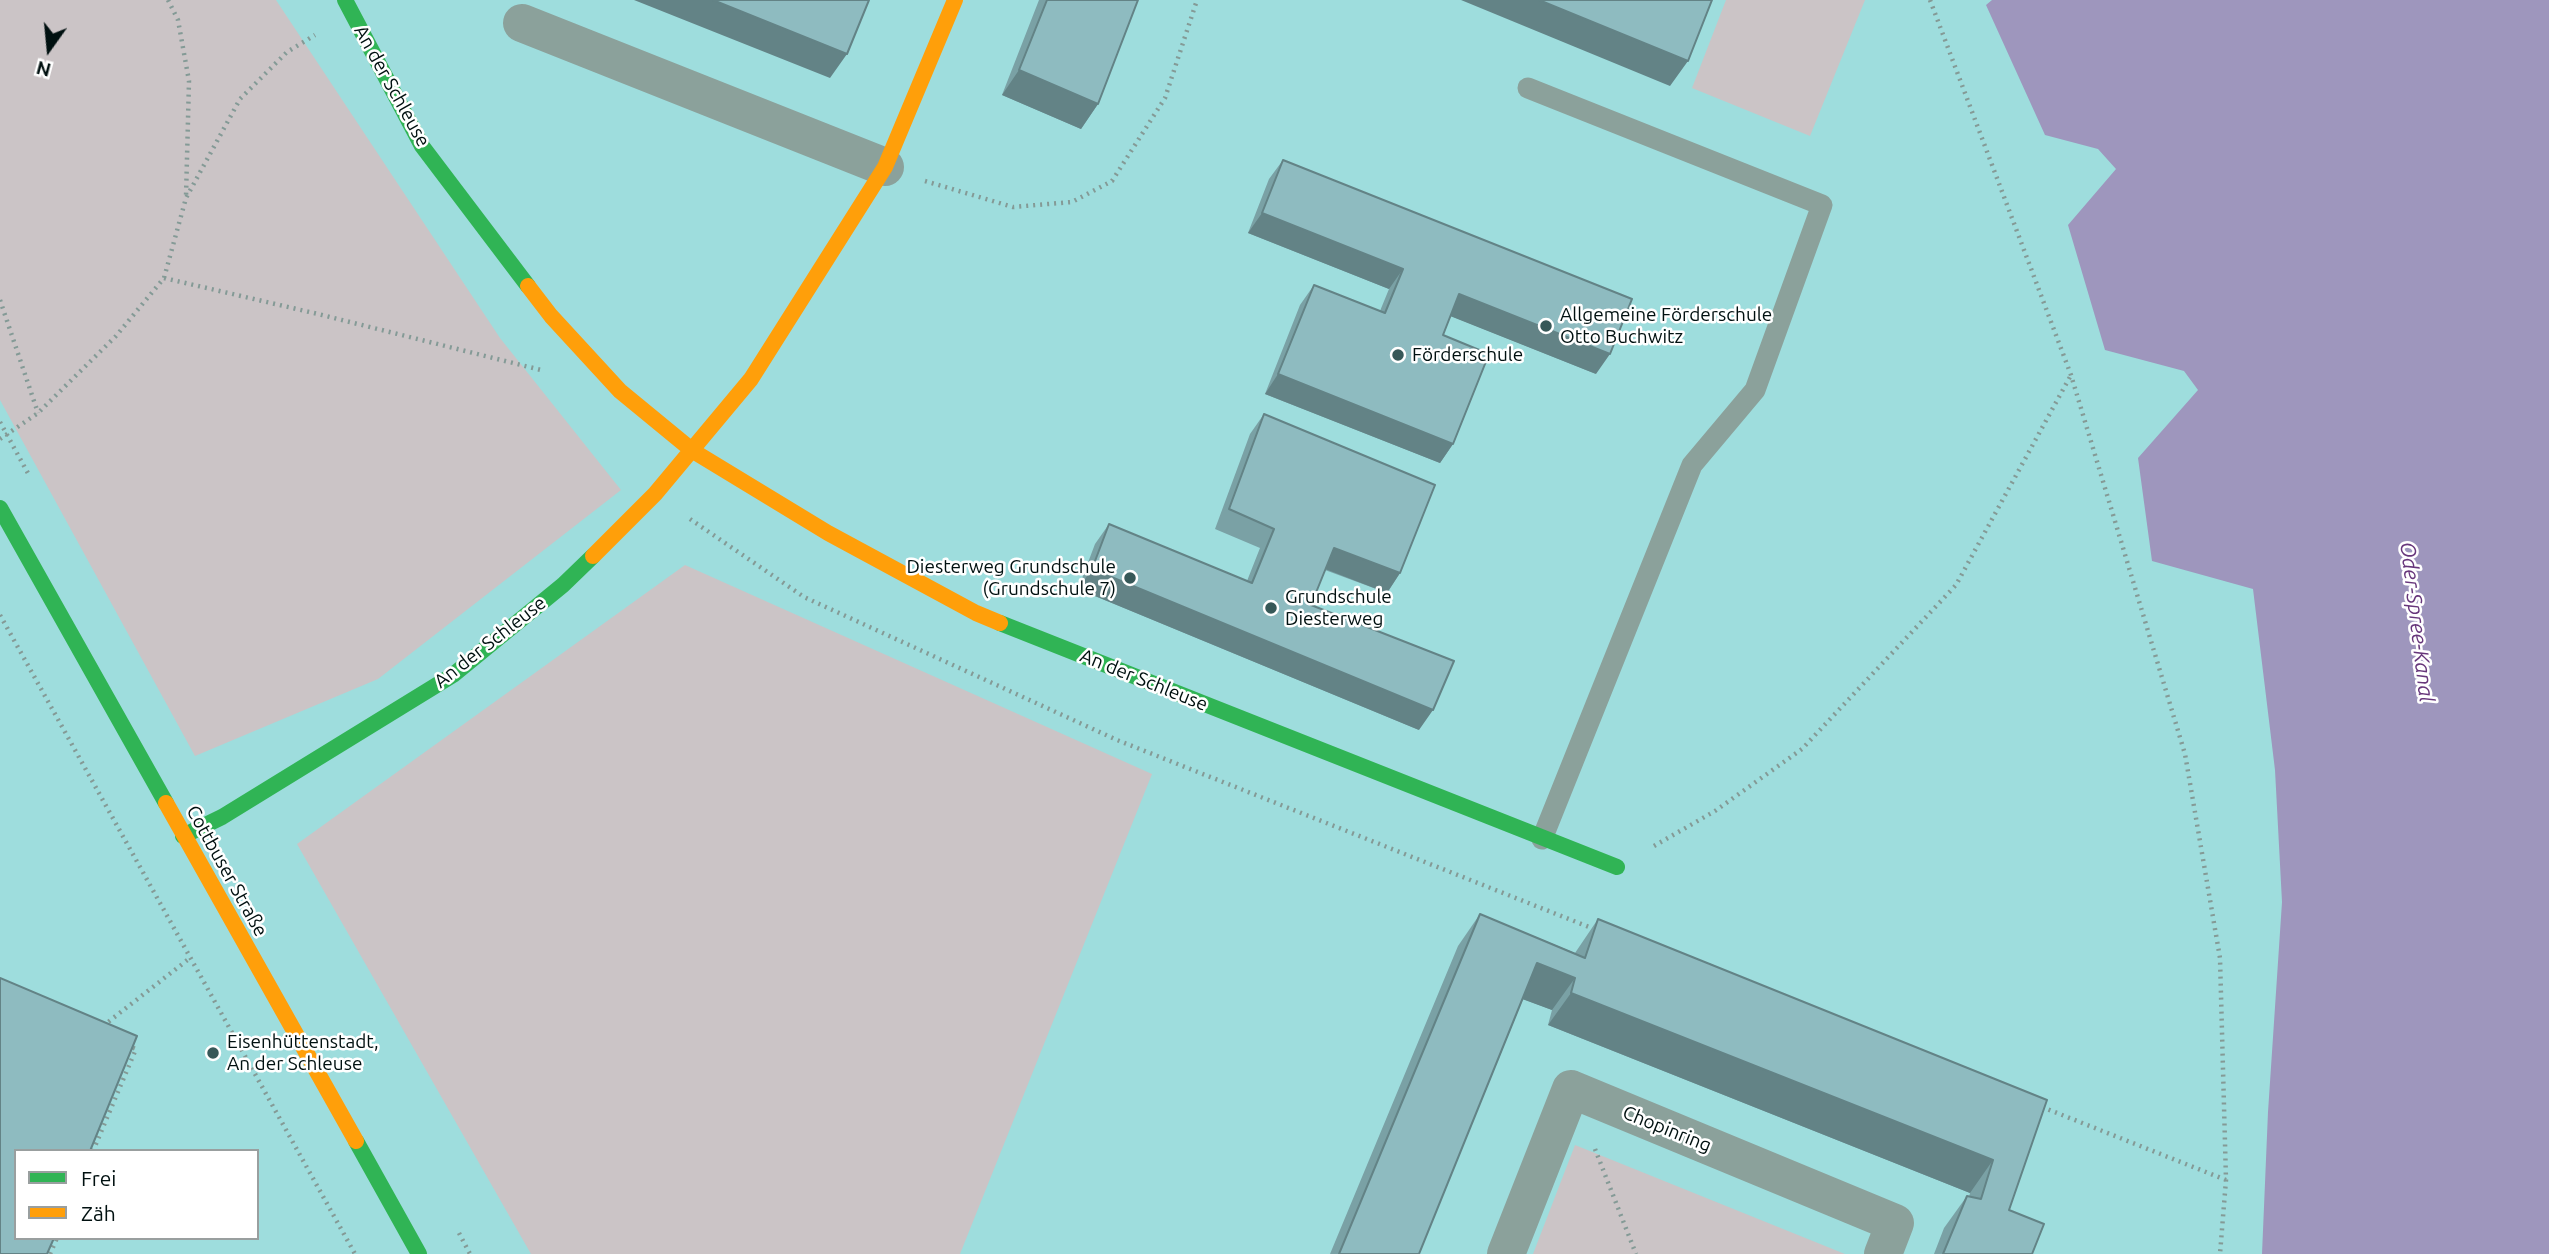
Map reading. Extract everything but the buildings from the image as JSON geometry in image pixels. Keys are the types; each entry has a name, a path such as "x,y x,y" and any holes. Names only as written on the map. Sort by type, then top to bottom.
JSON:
{"street":[{"name":"An der Schleuse","path":"183,836 222,817 453,675 563,585 655,494 751,379 885,167 955,0"},
{"name":"An der Schleuse","path":"349,7 422,146 551,316 620,391 693,451 828,533 976,613 1616,867"},
{"path":"522,23 885,167"},
{"name":"Cottbuser Straße","path":"0,508 419,1254"},
{"path":"1506,1254 1571,1090"},
{"name":"Chopinring","path":"1571,1090 1895,1223 1883,1254"}],"lane":[{"path":"1528,88 1822,205 1755,390 1692,465 1542,839"}],"path":[{"path":"168,0 178,20 189,81 186,198"},
{"path":"885,167 941,187 1013,207 1072,202 1112,181 1165,98 1197,0"},
{"path":"1930,0 2071,375 2185,754 2220,958 2226,1180 2220,1254"},
{"path":"0,439 38,413 116,336 164,278 186,198 240,99 287,51 349,7"},
{"path":"164,278 554,374"},
{"path":"0,300 38,413"},
{"path":"1616,867 1715,811 1802,749 1956,585 2071,375"},
{"path":"655,494 816,603 1117,740 1594,929"},
{"path":"0,615 355,1254"},
{"path":"95,1032 190,958"},
{"path":"94,1149 136,1049 115,1041"},
{"path":"1571,1090 1636,1254"},
{"path":"2033,1103 2226,1180"}],"shaded area":[{"path":"0,0 276,0 500,338 621,490 378,679 195,756 0,400"},
{"path":"1726,0 1865,0 1810,136 1692,88"},
{"path":"685,565 1152,774 960,1254 531,1254 297,844"},
{"path":"1575,1145 1845,1254 1533,1254"}],"water":[{"name":"Oder-Spree-Kanal","path":"1992,0 2549,0 2549,1254 2262,1254 2282,902 2275,770 2253,589 2152,561 2138,458 2198,390 2184,371 2105,350 2068,225 2116,169 2098,149 2045,135 1986,5"}],"traffic: fast":[{"path":"345,0 422,146 528,286"},
{"path":"0,508 166,803"},
{"path":"183,836 222,817 453,675 563,585 593,556"},
{"path":"1000,623 1617,867"},
{"path":"356,1141 419,1254"}],"traffic: slow":[{"path":"593,556 655,494 751,379 885,167 955,0"},
{"path":"528,286 551,316 620,391 693,451 828,533 976,613 1000,623"},
{"path":"166,803 356,1141"}],"place":[{"name":"Allgemeine Förderschule Otto Buchwitz","path":"1546,326"},
{"name":"Förderschule","path":"1398,355"},
{"name":"Diesterweg Grundschule (Grundschule 7)","path":"1130,578"},
{"name":"Grundschule Diesterweg","path":"1271,608"},
{"name":"Eisenhüttenstadt, An der Schleuse","path":"213,1053"}]}
